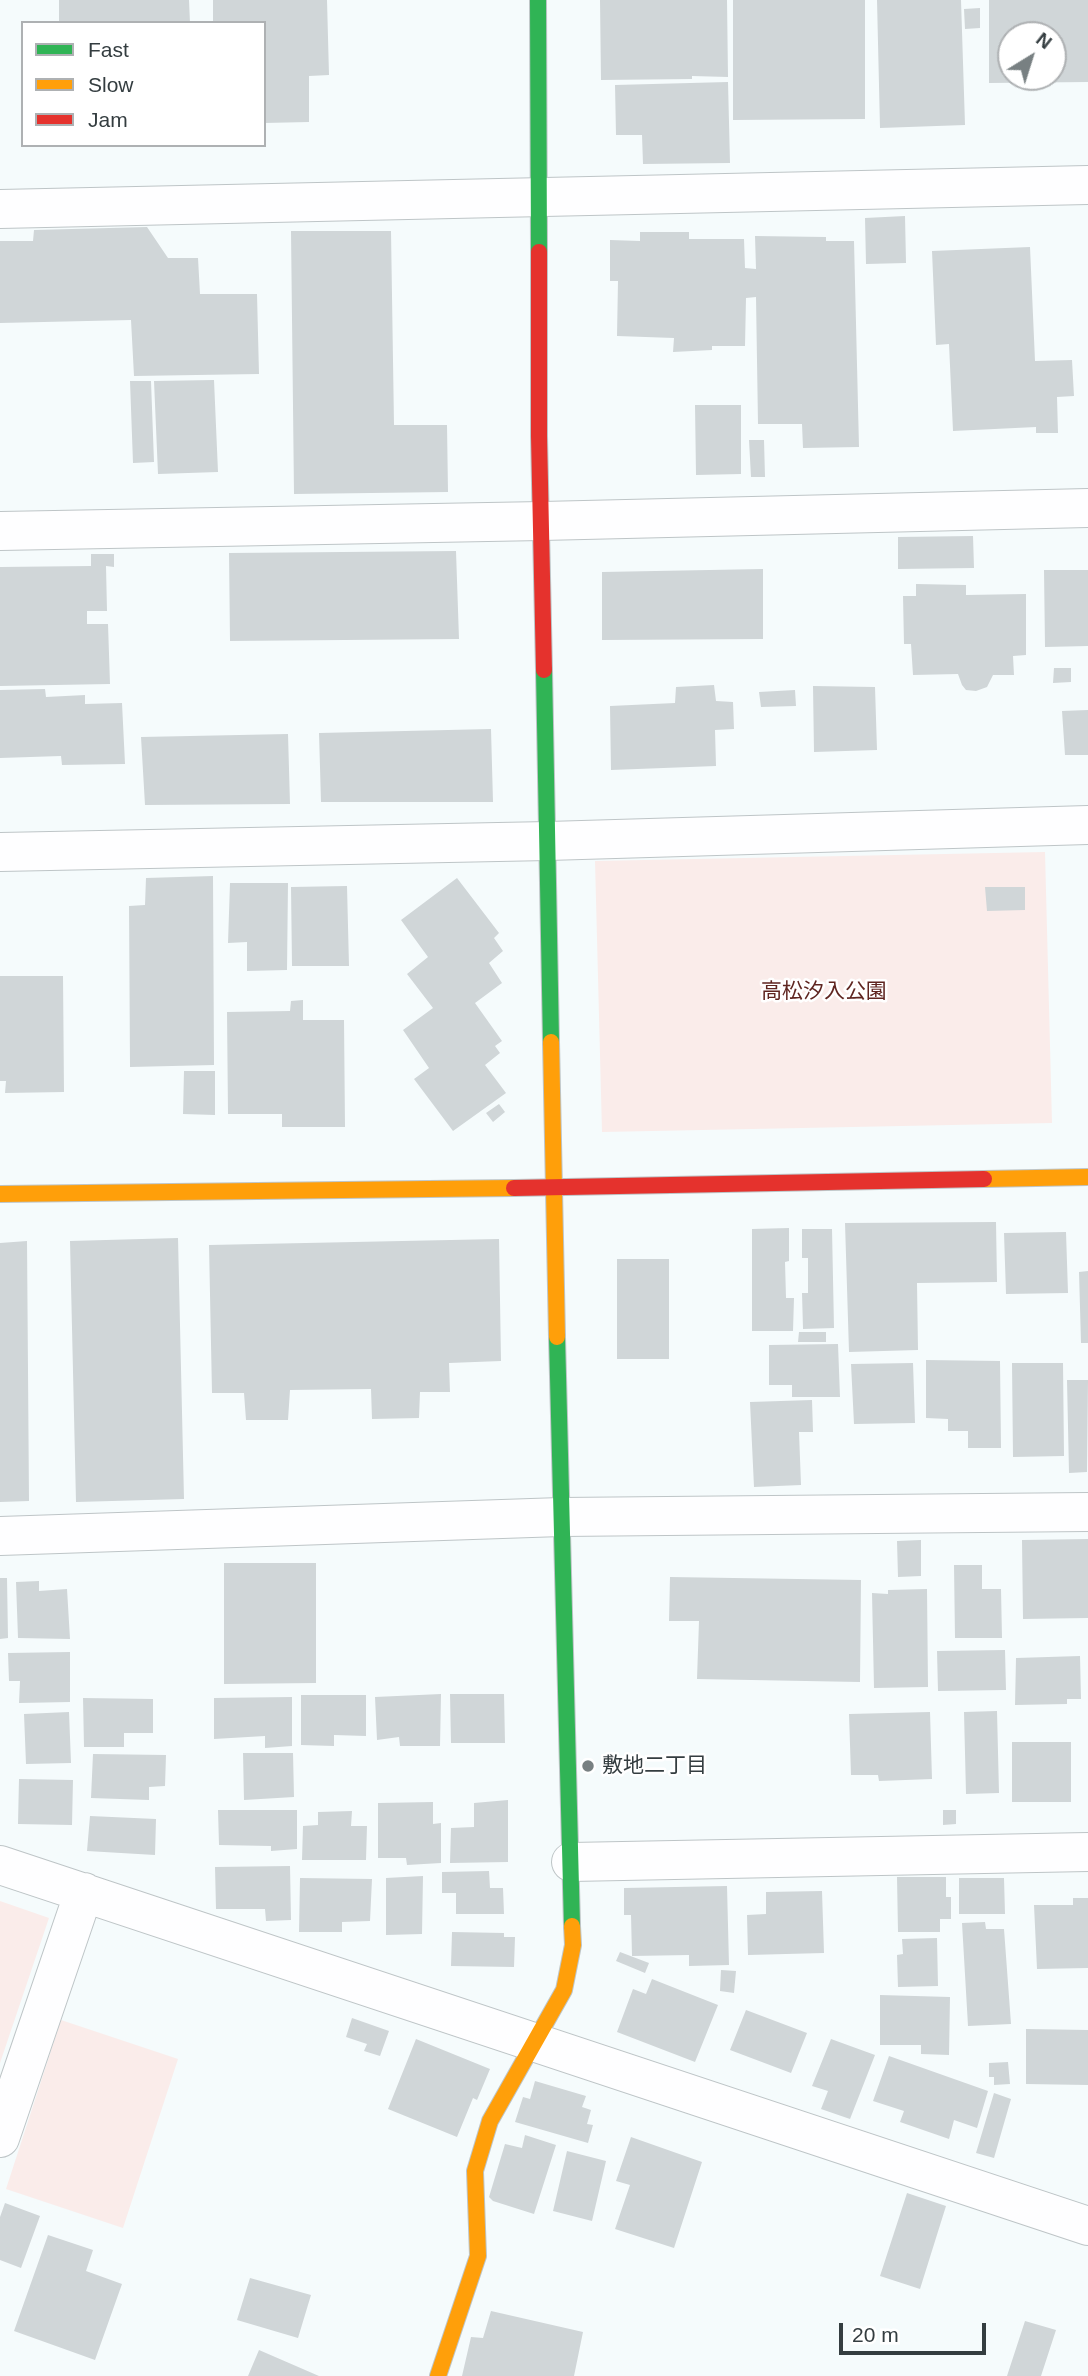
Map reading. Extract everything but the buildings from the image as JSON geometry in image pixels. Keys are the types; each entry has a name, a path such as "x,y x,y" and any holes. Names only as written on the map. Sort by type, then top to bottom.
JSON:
{"street":[{"path":"438,2376 478,2256 475,2171 490,2121 564,1990 573,1945 561,1517 542,522 538,0"},
{"path":"0,209 1088,185"},
{"path":"0,531 542,522 1088,508"},
{"path":"0,852 548,841 1088,825"},
{"path":"0,1194 555,1188 1088,1177"},
{"path":"0,1536 561,1517 1088,1512"},
{"path":"571,1862 1088,1852"},
{"path":"0,1865 1088,2226"},
{"path":"0,2138 84,1892"}],"green space":[{"name":"高松汐入公園","path":"1045,852 1052,1123 602,1132 595,861"},
{"path":"0,1901 49,1918 0,2063"},
{"path":"61,2020 178,2059 123,2228 6,2189"}],"traffic: fast":[{"path":"538,0 539,252"},
{"path":"544,670 551,1042"},
{"path":"557,1337 572,1926"}],"traffic: slow":[{"path":"551,1042 557,1337"},
{"path":"984,1179 1088,1177"},
{"path":"0,1194 514,1188"},
{"path":"438,2376 478,2256 475,2171 490,2121 564,1990 573,1945 572,1926"}],"traffic: jam":[{"path":"539,252 539,436 544,670"},
{"path":"514,1188 984,1179"}],"place":[{"name":"敷地二丁目","path":"588,1766"}]}
